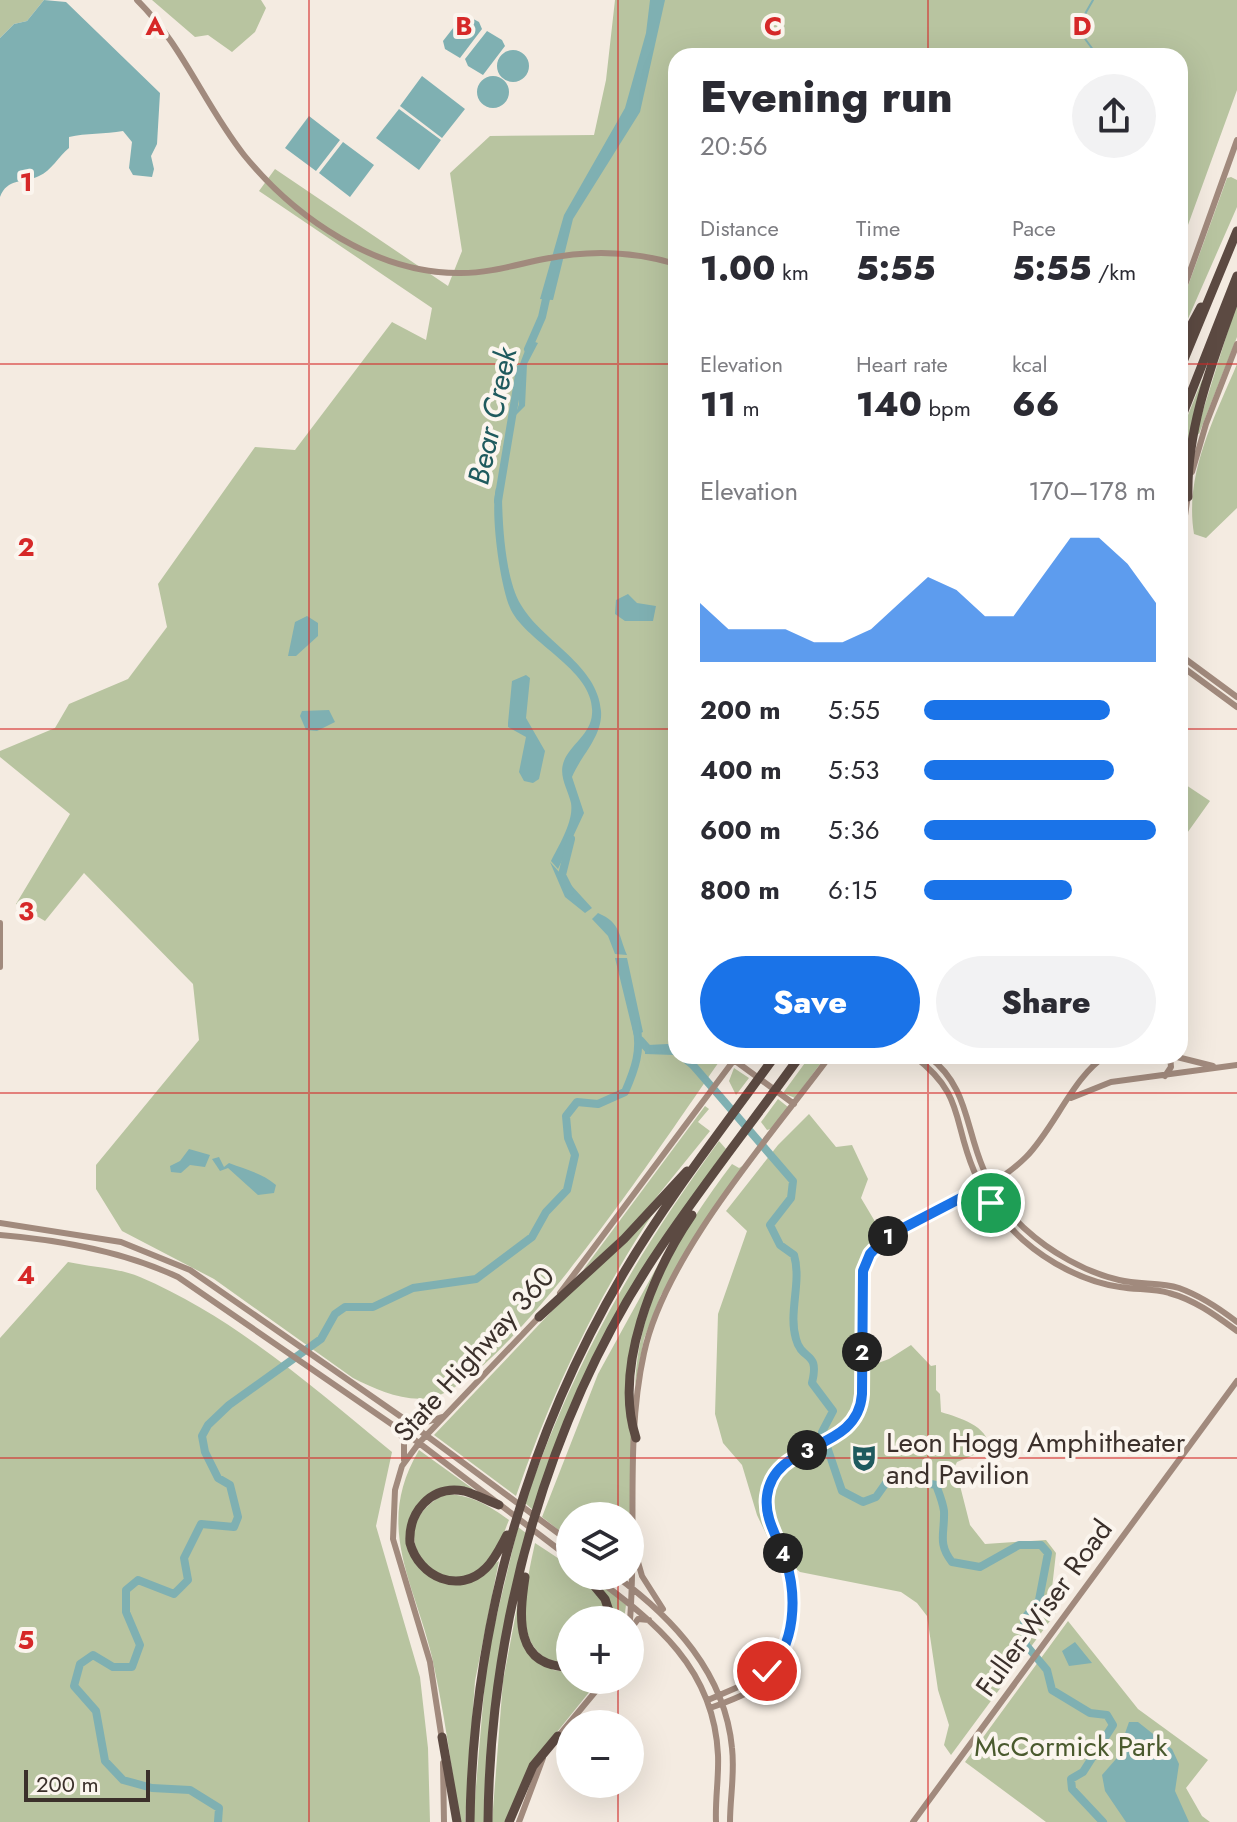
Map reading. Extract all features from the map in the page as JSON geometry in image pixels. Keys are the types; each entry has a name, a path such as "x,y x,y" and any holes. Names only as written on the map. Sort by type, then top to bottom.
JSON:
{"highway":[{"path":"1188,349 1237,231"},
{"path":"1188,401 1237,276"},
{"path":"1188,332 1213,288"},
{"path":"1188,466 1194,432 1237,293"},
{"path":"539,1317 624,1239 698,1160 769,1064"},
{"path":"488,1822 497,1690 529,1540 568,1425 607,1341 660,1248 795,1064"},
{"path":"470,1822 474,1738 485,1646 514,1522 555,1408 594,1326 640,1246 698,1160"},
{"path":"636,1438 632,1385 641,1321 668,1256 713,1183 717,1171"},
{"path":"499,1505 461,1491 445,1491 429,1498 415,1513 409,1533 417,1562 434,1577 468,1579 493,1560 514,1522"},
{"path":"529,1540 521,1616 523,1636 540,1659 556,1666"},
{"path":"442,1737 457,1822"},
{"path":"509,1822 533,1766 556,1738"}],"main road":[{"path":"137,0 157,22 245,155 274,186 356,248 404,267 440,273 487,272 582,253 632,255 668,262"},
{"path":"1188,277 1237,140"},
{"path":"1227,169 1237,169"},
{"path":"1227,169 1237,177"},
{"path":"1188,497 1206,424 1237,344"},
{"path":"1188,661 1237,697"},
{"path":"1188,671 1237,706"},
{"path":"0,923 0,967"},
{"path":"1188,1060 1220,1068"},
{"name":"State Highway 360","path":"444,1822 442,1737 430,1662 393,1539 395,1490 402,1466 419,1443 539,1317 598,1247 732,1064"},
{"path":"744,1064 794,1104"},
{"path":"635,1502 642,1362 661,1300 695,1242 824,1064"},
{"path":"925,1064 938,1074 949,1091 982,1187 1009,1226 1043,1256 1098,1282 1166,1288 1201,1305 1237,1331"},
{"path":"936,1064 958,1088 990,1182 1022,1226 1053,1251 1118,1280 1166,1288 1209,1302 1237,1322"},
{"path":"710,1708 763,1684 782,1653 792,1613 792,1590 785,1557 768,1516 767,1497 778,1470 791,1457 831,1441 851,1423 861,1403 863,1271 870,1254 886,1237 982,1187 1025,1158 1071,1098 1088,1070 1096,1064"},
{"path":"1165,1076 1171,1064"},
{"path":"1071,1098 1111,1082 1237,1065"},
{"path":"965,1142 974,1140"},
{"path":"0,1220 93,1236 156,1255 190,1270 427,1435 556,1532"},
{"path":"0,1235 92,1248 156,1267 198,1289 379,1414 556,1548"},
{"path":"0,1241 15,1236"},
{"name":"Fuller-Wiser Road","path":"913,1822 1237,1381"},
{"path":"379,1414 403,1437 402,1466"},
{"path":"400,1416 420,1422 445,1415"},
{"path":"644,1579 702,1662 722,1704 732,1748 730,1822"},
{"path":"612,1590 653,1621 700,1684 708,1700 718,1752 716,1822"},
{"path":"631,1604 632,1590"},
{"path":"634,1590 669,1619"},
{"path":"644,1620 653,1621"},
{"path":"708,1700 759,1678 776,1664"},
{"path":"580,1710 593,1694"},
{"path":"519,1822 530,1786 556,1740"}],"green space":[{"path":"0,0 44,0 27,21 14,24 0,38"},
{"path":"152,0 261,0 266,8 255,32 232,52 208,35 195,37"},
{"path":"615,0 1237,0 1237,90 1188,225 1188,48 668,48 668,1064 717,1064 586,1248 500,1350 461,1383 429,1398 409,1398 353,1378 214,1279 122,1231 96,1189 96,1165 199,1040 193,984 84,873 45,921 16,904 70,814 0,757 0,751 55,728 69,704 128,679 167,627 158,584 255,447 295,450 392,322 426,340 432,308 259,191 275,169 448,286 462,251 450,173 490,136 594,135 606,80"},
{"path":"1227,178 1237,180 1237,207 1188,319 1188,286"},
{"path":"1237,302 1237,337 1199,434 1196,433"},
{"path":"1237,364 1237,508 1206,538 1194,534 1193,490 1211,425"},
{"path":"1202,380 1206,381 1188,460 1188,415"},
{"path":"1188,786 1210,801 1188,832"},
{"path":"804,1064 820,1064 795,1098 783,1093"},
{"path":"734,1068 749,1078 736,1095 729,1081"},
{"path":"778,1099 788,1107 774,1128 767,1130 761,1122"},
{"path":"705,1106 709,1109 698,1122 710,1131 629,1231 583,1270"},
{"path":"809,1114 836,1147 852,1145 868,1179 861,1198 883,1235 861,1268 859,1370 889,1359 911,1345 931,1366 936,1365 936,1390 940,1394 941,1412 978,1428 988,1440 990,1448 957,1462 955,1466 970,1525 985,1544 1046,1540 1056,1553 1052,1588 1058,1610 951,1755 944,1745 949,1725 938,1690 927,1616 917,1603 901,1592 800,1572 775,1553 757,1515 742,1465 723,1443 715,1414 718,1314 747,1231 726,1211 778,1145"},
{"path":"719,1141 726,1149 641,1277 592,1367 550,1461 533,1510 525,1503 585,1358 632,1271"},
{"path":"732,1164 739,1168 744,1165 661,1295 644,1339 635,1386 645,1324 666,1267 697,1214"},
{"path":"656,1209 614,1277 577,1348 544,1421 516,1496 434,1435 572,1290"},
{"path":"664,1254 634,1345 630,1502 556,1502 556,1528 542,1517 598,1374"},
{"path":"68,1262 132,1274 208,1312 272,1356 392,1452 376,1526 420,1677 428,1748 430,1822 0,1822 0,1338"},
{"path":"419,1450 473,1489 444,1489 414,1512 413,1559 459,1584 499,1561 475,1681 465,1822 459,1822 432,1657 402,1554 400,1504 406,1478"},
{"path":"446,1494 479,1502 509,1520 490,1560 468,1576 450,1578 434,1571 421,1559 415,1543 416,1525 425,1508"},
{"path":"518,1527 526,1533 512,1590 485,1822 473,1822 487,1656"},
{"path":"535,1543 556,1557 556,1590 594,1590 603,1606 556,1606 556,1662 536,1650 528,1636 525,1599"},
{"path":"608,1590 626,1606 608,1606 602,1591"},
{"path":"519,1597 520,1633 556,1670 556,1694 588,1694 575,1710 556,1710 556,1733 540,1753 507,1822 492,1822 503,1681"},
{"name":"McCormick Park","path":"1068,1621 1138,1709 1208,1760 1186,1788 1202,1816 1210,1822 1046,1822 965,1762"}],"water":[{"path":"44,0 66,2 160,93 157,144 151,156 152,177 133,175 129,168 132,142 123,131 82,135 69,137 69,148 43,174 11,184 0,197 0,38 14,24 27,21"},
{"path":"650,0 665,0 640,112 573,219 553,300 540,299 564,215 625,108 646,33"},
{"path":"464,14 479,22 482,29 460,58 445,49 443,41"},
{"path":"487,31 502,40 505,46 483,75 468,66 465,59"},
{"path":"513,50 525,54 529,66 525,78 513,82 501,78 497,66 501,54"},
{"path":"422,76 465,109 442,138 400,106"},
{"path":"493,76 505,80 509,92 505,104 493,108 481,104 477,92 481,80"},
{"path":"399,109 441,140 419,170 376,138"},
{"path":"309,116 340,140 316,171 285,148"},
{"path":"343,142 374,165 350,197 319,173"},
{"path":"529,340 538,343 527,364 525,406 515,416 519,404 518,369"},
{"path":"496,488 502,491 511,581 521,605 590,680 598,695 601,711 599,729 572,777 584,813 558,869 551,861 565,833 571,810 562,767 591,721 590,699 573,671 531,635 511,610 497,549 494,514"},
{"path":"628,594 637,603 656,606 653,621 625,621 615,614 616,600"},
{"path":"307,616 318,623 318,636 296,656 288,656 295,622"},
{"path":"526,675 530,678 526,718 545,751 539,779 533,783 524,781 519,772 526,737 508,727 512,681"},
{"path":"329,710 335,722 317,731 306,730 300,716 302,711"},
{"path":"550,862 592,908 585,913 565,897"},
{"path":"598,913 615,925 627,955 615,954 608,936 592,919"},
{"path":"615,958 627,958 643,1032 634,1036"},
{"path":"645,1048 668,1050 668,1055 645,1054"},
{"path":"685,1064 695,1064 702,1072 699,1075"},
{"path":"189,1149 210,1155 205,1167 190,1165 181,1173 171,1172 170,1166 180,1161"},
{"path":"219,1157 224,1167 229,1163 271,1181 276,1185 274,1193 258,1195 228,1168 220,1171 212,1159"},
{"path":"1075,1642 1092,1663 1069,1666 1062,1651"},
{"path":"1129,1722 1138,1722 1172,1749 1179,1764 1175,1791 1189,1822 1126,1822 1105,1791 1102,1775 1116,1759"}],"waterway":[{"path":"1092,48 1077,28 1093,0"},
{"name":"Bear Creek","path":"528,349 542,317 548,290"},
{"name":"Bear Creek","path":"498,501 520,369"},
{"name":"Bear Creek","path":"570,891 562,875 571,839"},
{"path":"218,1822 219,1808 190,1790 152,1788 123,1780 105,1761 96,1711 74,1686 80,1664 93,1655 113,1667 132,1667 140,1645 126,1612 126,1590 138,1580 174,1594 188,1580 184,1558 201,1524 234,1527 238,1517 230,1485 218,1478 205,1452 202,1436 208,1425 229,1405 321,1339 335,1314 345,1307 373,1307 413,1288 476,1279 532,1237 546,1212 567,1190 575,1155 568,1138 566,1116 577,1102 598,1104 625,1092 636,1059 636,1025"},
{"path":"640,1040 648,1049 668,1048"},
{"path":"692,1064 793,1181 791,1198 770,1225 780,1245 794,1255 797,1276 793,1318 796,1339 814,1365 812,1383 833,1411 822,1432 842,1491 863,1502 876,1497 891,1476 936,1485 944,1511 943,1543 952,1562 980,1567 1019,1545 1041,1545 1048,1553 1039,1600 1024,1619 1026,1645 1047,1670 1052,1690 1090,1713 1107,1715 1113,1725 1083,1772 1071,1779 1072,1789 1103,1822"}],"place":[{"name":"Leon Hogg Amphitheater and Pavilion","path":"864,1458"}],"route":[{"path":"767,1671 776,1664 782,1653 792,1613 791,1581 768,1516 768,1490 778,1470 791,1457 831,1441 846,1430 858,1412 862,1394 863,1271 866,1261 886,1237 982,1187 991,1203"}]}
